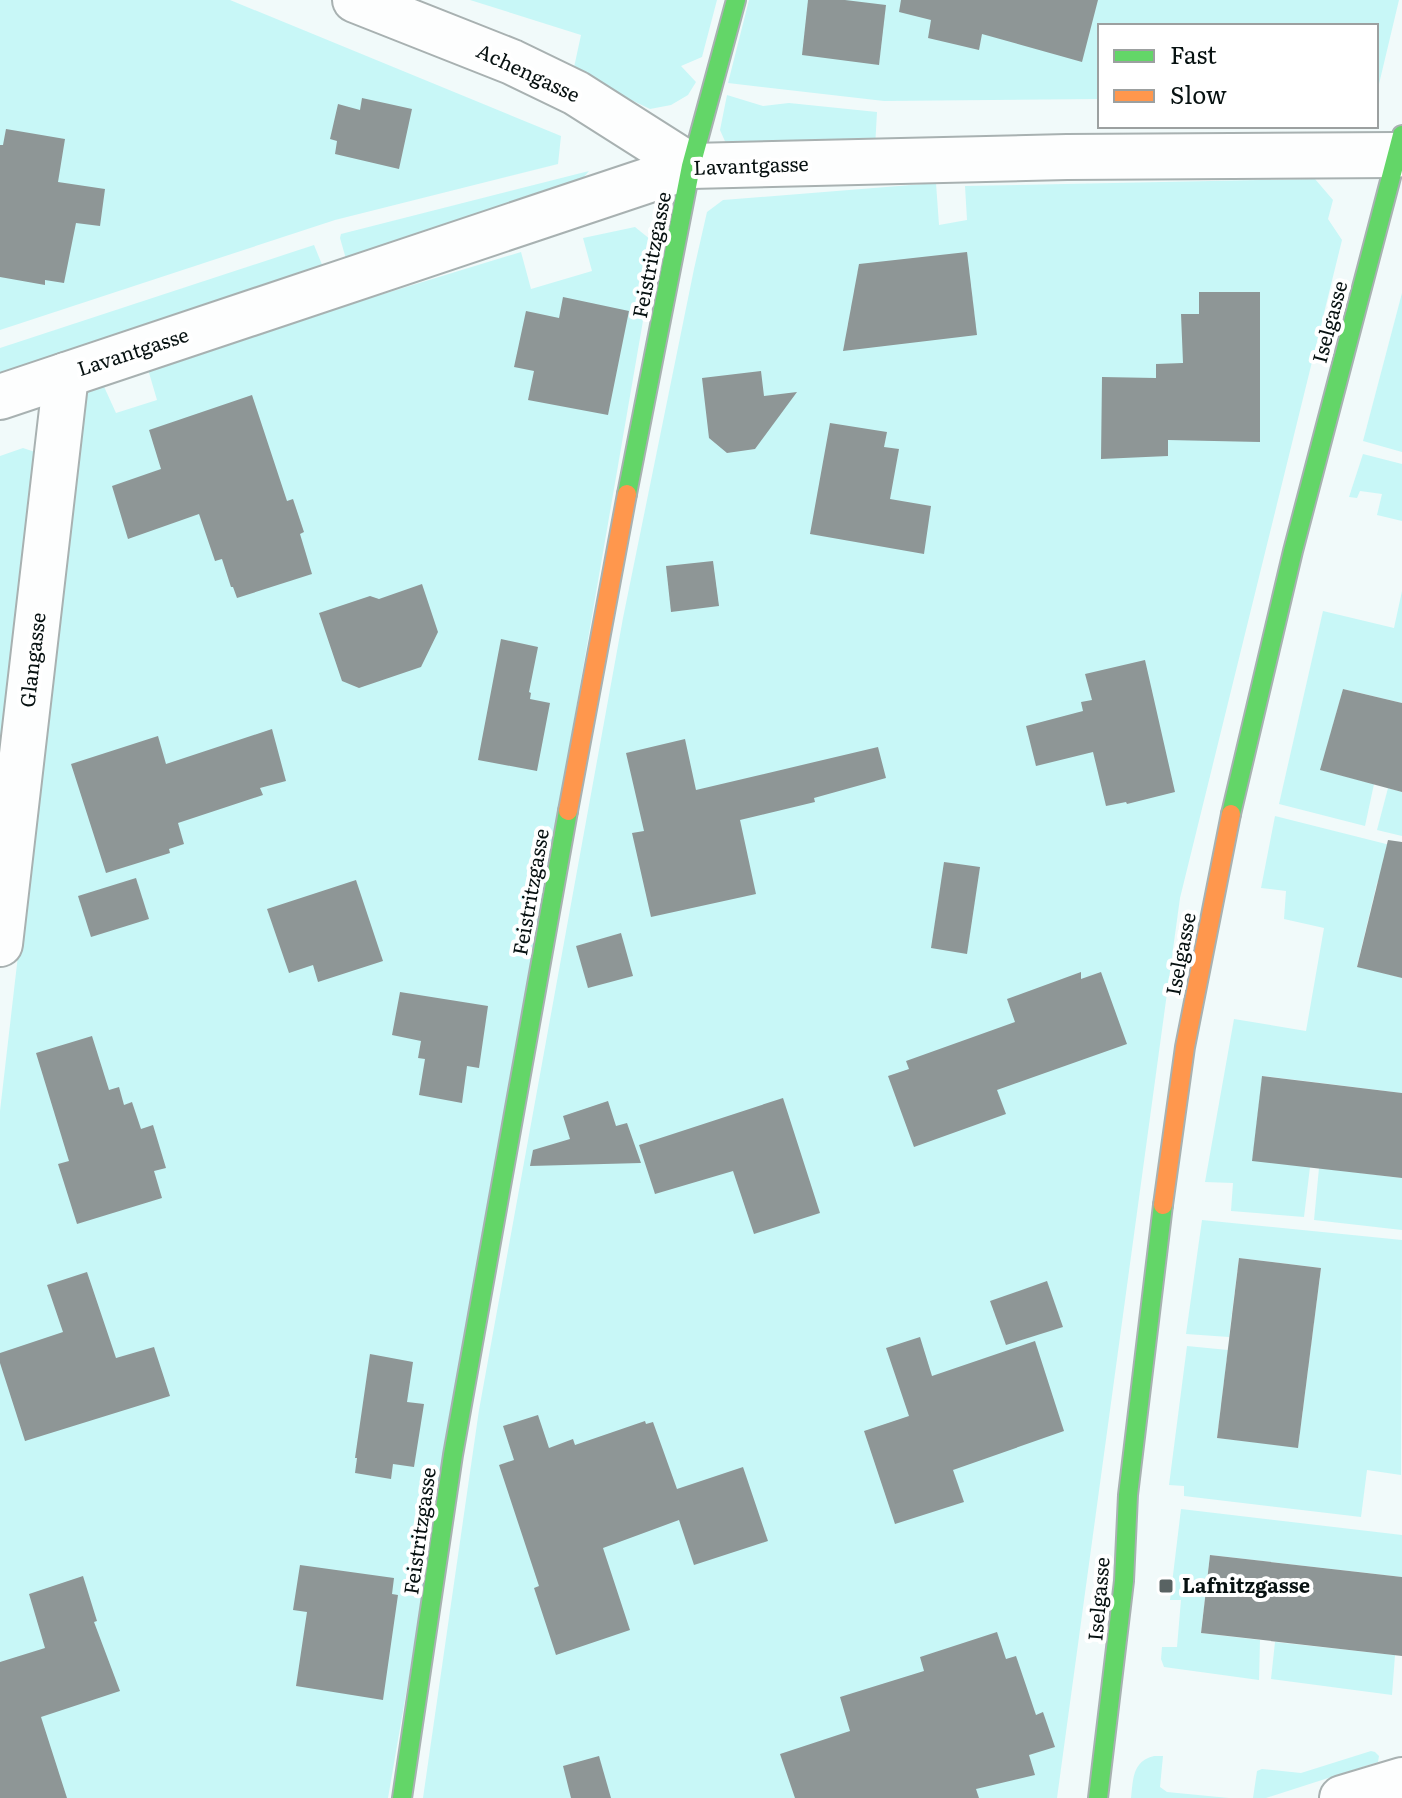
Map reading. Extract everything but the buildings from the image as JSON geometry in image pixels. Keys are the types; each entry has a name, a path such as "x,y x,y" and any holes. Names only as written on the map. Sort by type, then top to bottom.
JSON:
{"street":[{"name":"Achengasse","path":"355,0 512,62 576,93 691,166"},
{"name":"Feistritzgasse","path":"402,1798 453,1455 587,702 691,166 736,0"},
{"name":"Lavantgasse","path":"0,397 691,166 1399,145"},
{"name":"Iselgasse","path":"1098,1798 1124,1581 1130,1479 1185,1047 1234,800 1286,582 1399,145"},
{"name":"Glangasse","path":"0,944 66,375"},
{"path":"1342,1798 1402,1780"}],"shaded area":[{"path":"0,0 230,0 561,136 558,164 335,220 0,330"},
{"path":"470,0 717,0 702,57 681,66 696,82 688,95 671,105 650,109 573,72 581,35"},
{"path":"749,0 1399,0 1378,85 1378,24 1098,24 1098,99 884,101 728,83"},
{"path":"727,95 763,106 789,103 877,112 875,148 728,148 720,130"},
{"path":"589,171 571,192 346,259 341,234"},
{"path":"1315,179 1333,200 1328,219 1342,240 1180,898 1057,1798 423,1798 479,1410 623,618 707,212 723,200 936,183 939,225 967,220 965,186"},
{"path":"635,227 651,240 654,257 388,1798 0,1798 0,1111 86,385 101,380 116,413 157,400 147,366 521,252 531,289 592,271 583,238"},
{"path":"314,245 323,267 0,373 0,348"},
{"path":"1402,293 1402,452 1363,441"},
{"path":"23,448 38,453 0,804 0,456"},
{"path":"1363,454 1402,464 1402,521 1377,515 1382,494 1360,491 1357,498 1349,497"},
{"path":"1402,591 1402,703 1343,689 1321,770 1374,784 1365,826 1279,804 1323,611 1394,628"},
{"path":"1388,788 1402,792 1402,836 1377,830"},
{"path":"1275,816 1402,848 1377,883 1357,966 1402,978 1402,1093 1263,1076 1310,1167 1304,1217 1231,1211 1233,1183 1205,1182 1234,1019 1306,1031 1324,928 1284,919 1286,891 1261,888"},
{"path":"1319,1168 1402,1178 1402,1230 1314,1220"},
{"path":"1202,1220 1402,1240 1401,1475 1367,1470 1361,1517 1184,1496 1184,1486 1169,1485 1187,1346 1228,1350 1217,1438 1298,1447 1321,1268 1239,1258 1229,1337 1186,1334"},
{"path":"1181,1509 1402,1535 1402,1577 1210,1555 1201,1633 1260,1640 1259,1680 1164,1667 1162,1647 1177,1647 1181,1600 1170,1600"},
{"path":"1275,1642 1395,1655 1392,1695 1271,1679"},
{"path":"1371,1751 1379,1756 1378,1762 1266,1798 1253,1798 1257,1771 1262,1769 1301,1773"},
{"path":"1154,1756 1163,1756 1160,1787 1167,1792 1229,1798 1131,1798 1138,1766"}],"traffic: fast":[{"path":"627,494 691,166 736,0"},
{"path":"1231,814 1293,551 1402,135"},
{"path":"402,1798 453,1455 568,811"},
{"path":"1098,1798 1124,1581 1128,1495 1163,1205"}],"traffic: slow":[{"path":"568,811 627,494"},
{"path":"1163,1205 1185,1047 1231,814"}],"place":[{"name":"Lafnitzgasse","path":"1166,1586"}]}
